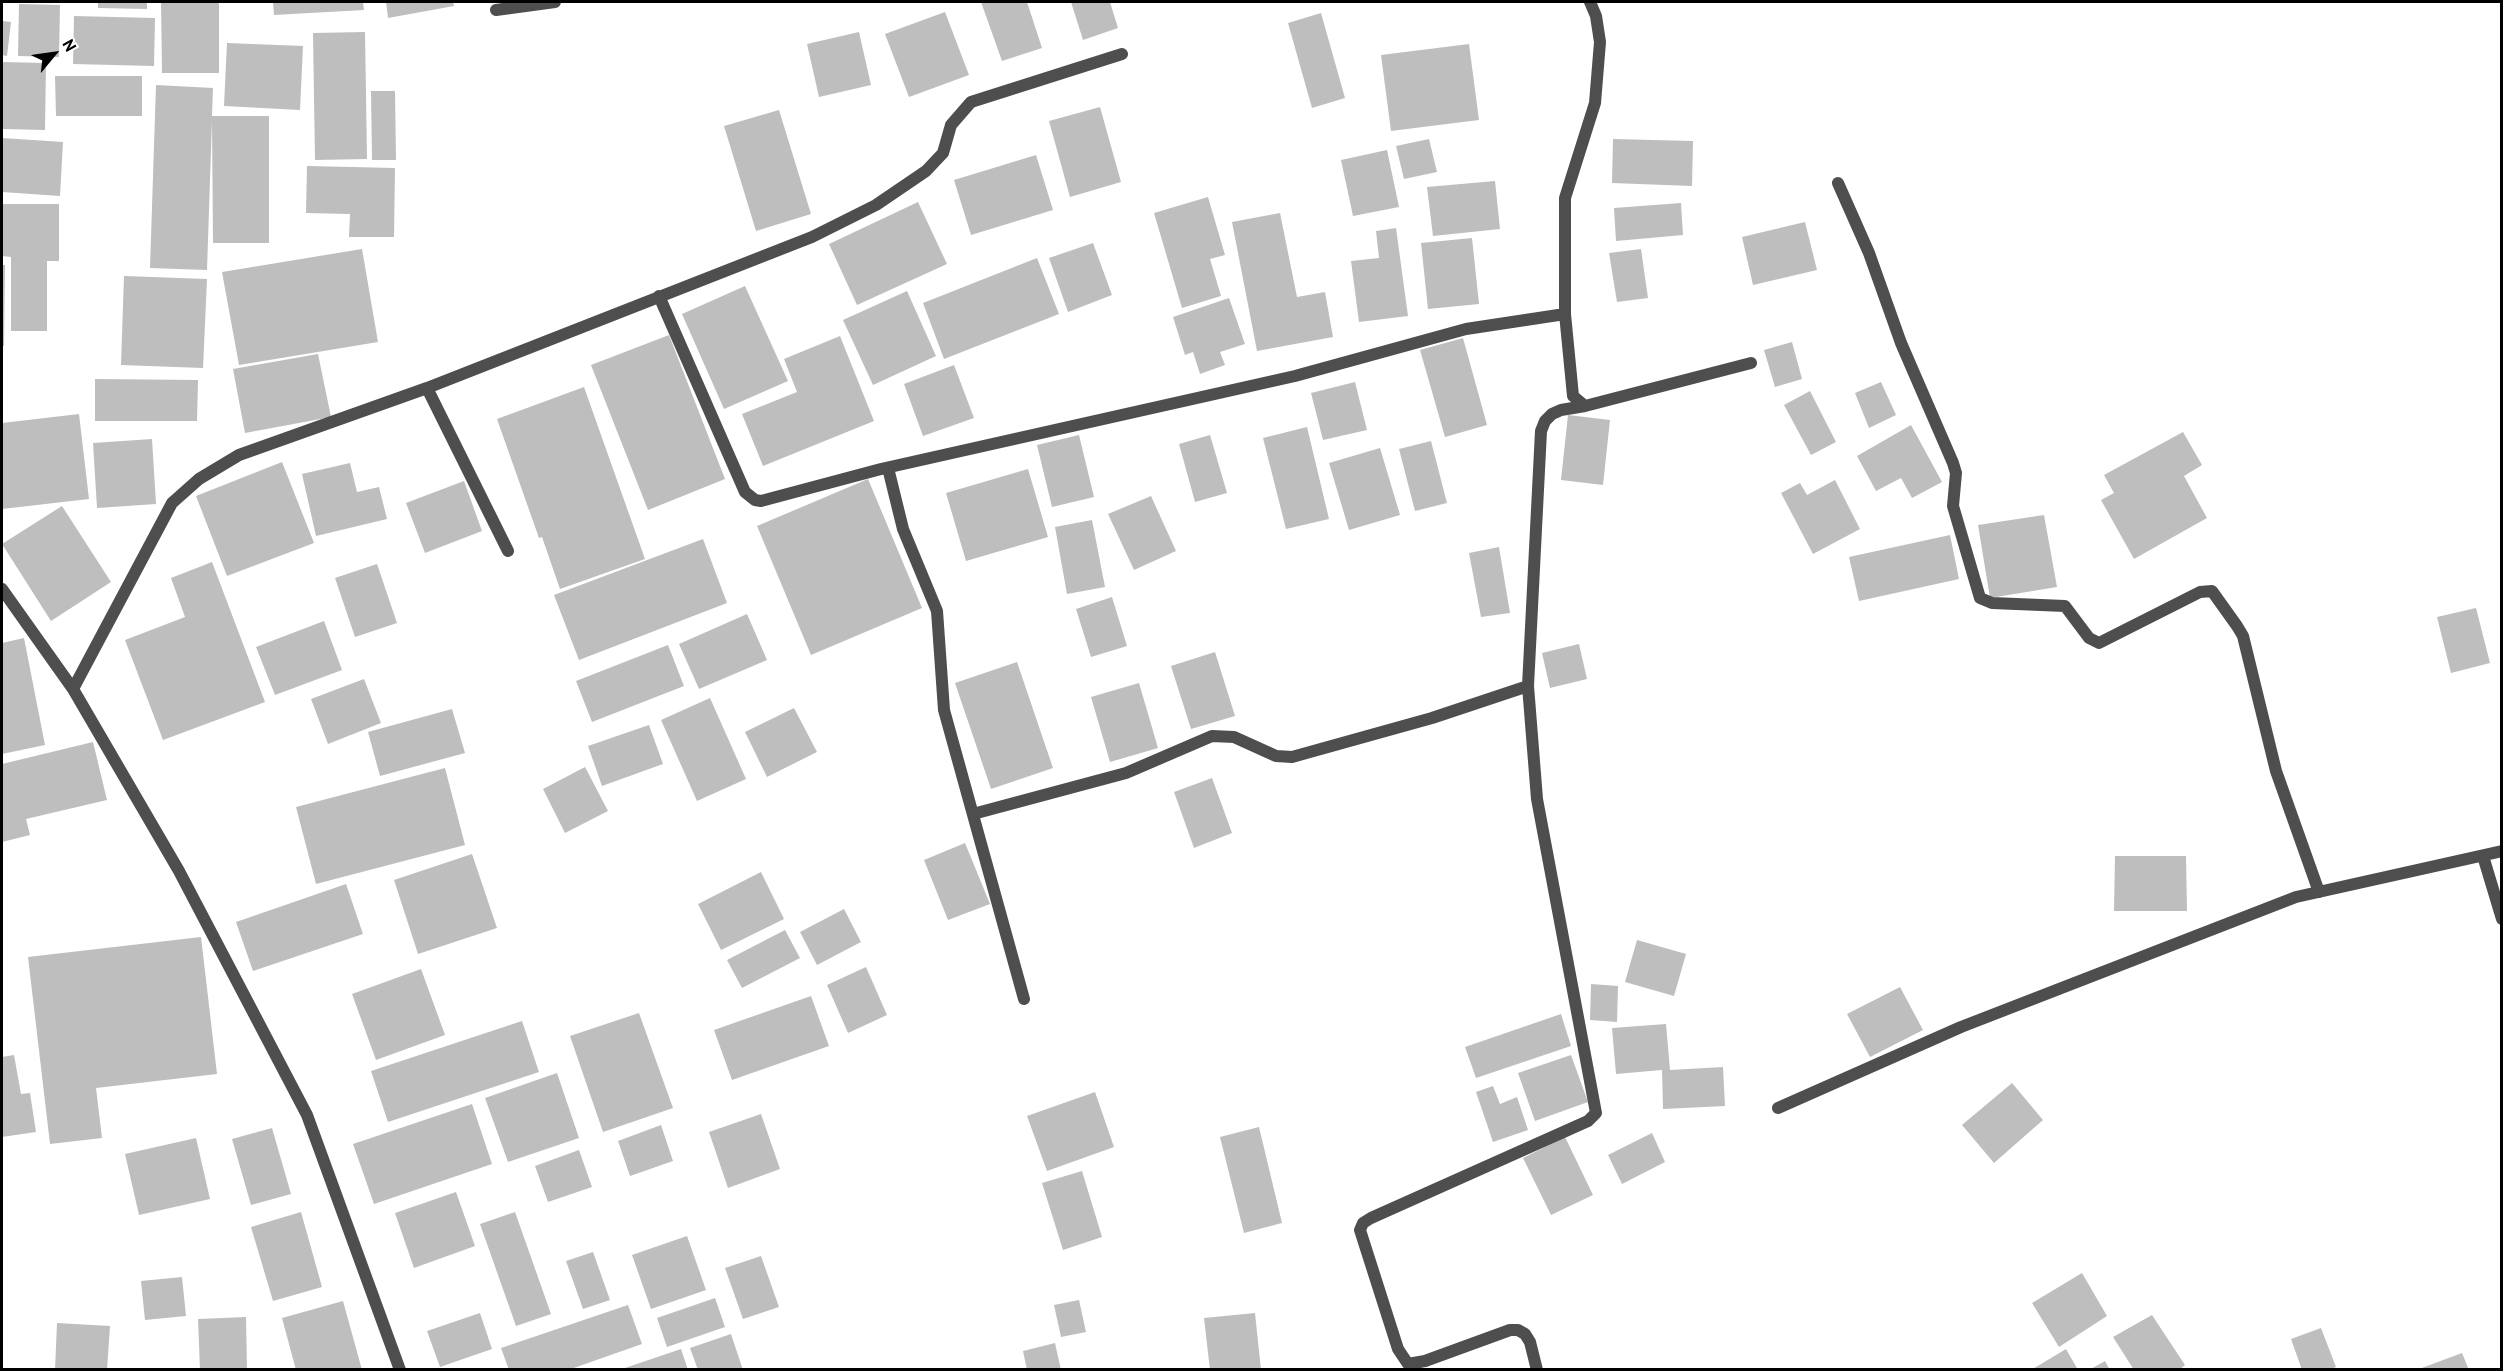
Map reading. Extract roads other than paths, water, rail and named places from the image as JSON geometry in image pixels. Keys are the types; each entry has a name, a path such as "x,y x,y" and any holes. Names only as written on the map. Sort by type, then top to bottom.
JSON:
{"street":[{"path":"496,10 555,2"},
{"path":"1585,406 1573,396 1565,314 1565,198 1595,103 1600,42 1596,16 1590,2"},
{"path":"73,689 172,503 198,479 239,455 427,388 812,237 876,205 926,171 943,153 951,125 971,102 1122,54"},
{"path":"1838,183 1869,253 1901,343 1953,463 1956,473 1953,506 1980,598 1992,603 2065,606 2089,638 2099,643 2200,592 2212,591 2238,626 2242,636 2276,771 2319,892"},
{"path":"659,296 745,492 755,500 768,501 814,486 888,468 1295,376 1466,329 1565,314"},
{"path":"1537,1370 1530,1342 1525,1334 1518,1330 1510,1330 1425,1362 1408,1364 1398,1349 1361,1240 1360,1230 1363,1223 1371,1218 1588,1122 1596,1113 1537,799 1528,686 1541,431 1545,421 1552,414 1561,410 1585,406 1751,363"},
{"path":"427,388 508,551"},
{"path":"888,468 903,529 937,611 944,710 1024,999"},
{"path":"2,589 73,689 179,871 307,1115 400,1370"},
{"path":"973,814 1126,773 1212,736 1234,737 1276,756 1292,757 1432,718 1528,686"},
{"path":"1778,1108 1999,1012 2296,897 2502,851"},
{"path":"2483,856 2502,919"}]}
